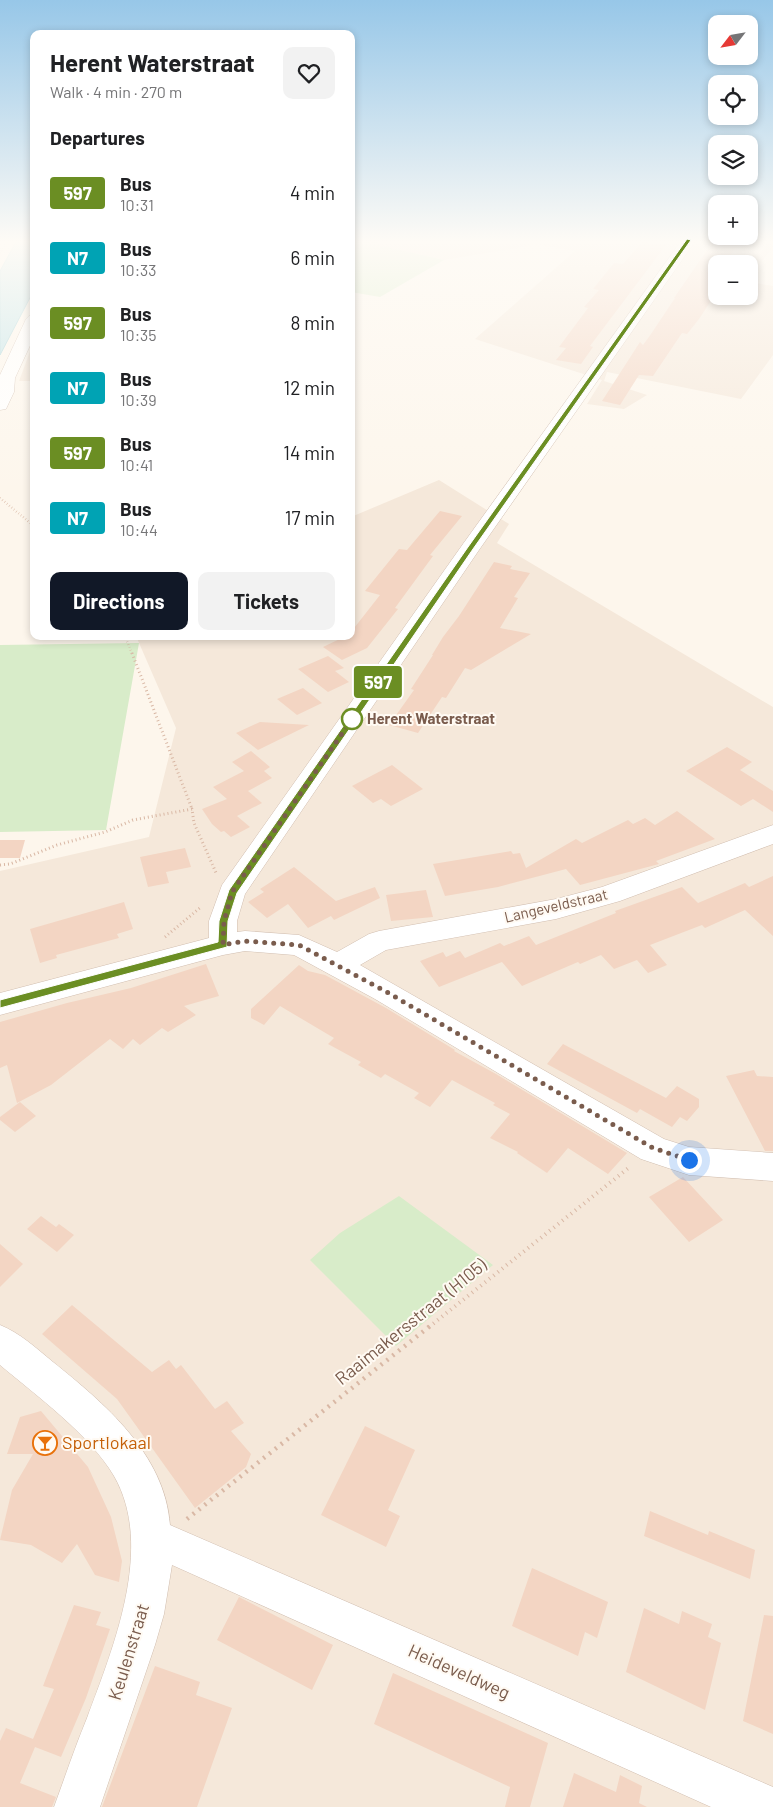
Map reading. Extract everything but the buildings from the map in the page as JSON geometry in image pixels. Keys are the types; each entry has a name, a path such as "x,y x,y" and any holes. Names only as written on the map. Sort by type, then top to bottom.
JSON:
{"street":[{"path":"223,945 224,921 232,892 470,548 629,324"},
{"path":"0,405 6,392 7,378 30,328"},
{"name":"Langeveldstraat","path":"339,966 354,954 379,941 556,908 592,899 773,834"},
{"path":"0,1004 223,945 244,941 299,945 339,966 653,1148 689,1160 773,1168"},
{"name":"Keulenstraat","path":"0,1342 102,1429 128,1462 146,1498 151,1545 146,1600 137,1638 77,1807"},
{"name":"Heideveldweg","path":"151,1545 173,1546 764,1807"}],"path":[{"path":"0,498 30,523"},
{"path":"126,640 163,730 207,856 219,879 232,892"},
{"path":"0,865 10,864 57,845 105,832 133,820 192,809"},
{"path":"162,940 203,905"},
{"name":"Raaimakersstraat (H105)","path":"187,1519 653,1148"}],"shaded area":[{"path":"492,324 773,324 773,355 741,399 607,372 604,381 647,395 624,409 587,404 602,380 475,339"},
{"path":"30,352 30,381 19,381"},
{"path":"439,480 509,524 497,543 773,707 773,1807 0,1807 0,871 149,837 176,728 138,640 355,640 355,515"}],"green space":[{"path":"139,643 106,830 0,832 0,645"},
{"path":"399,1196 493,1265 396,1346 310,1260 340,1233"}],"water":[{"path":"0,324 16,324 0,355"}],"bus line":[{"name":"597","path":"0,1004 223,945 224,921 232,892 470,548 629,324"}],"place":[{"name":"Herent Waterstraat","path":"352,719"},
{"name":"Sportlokaal","path":"45,1443"}],"route":[{"path":"352,719 357,712 232,892 224,921 223,945 244,941 299,945 385,991 653,1148 689,1160"}]}
